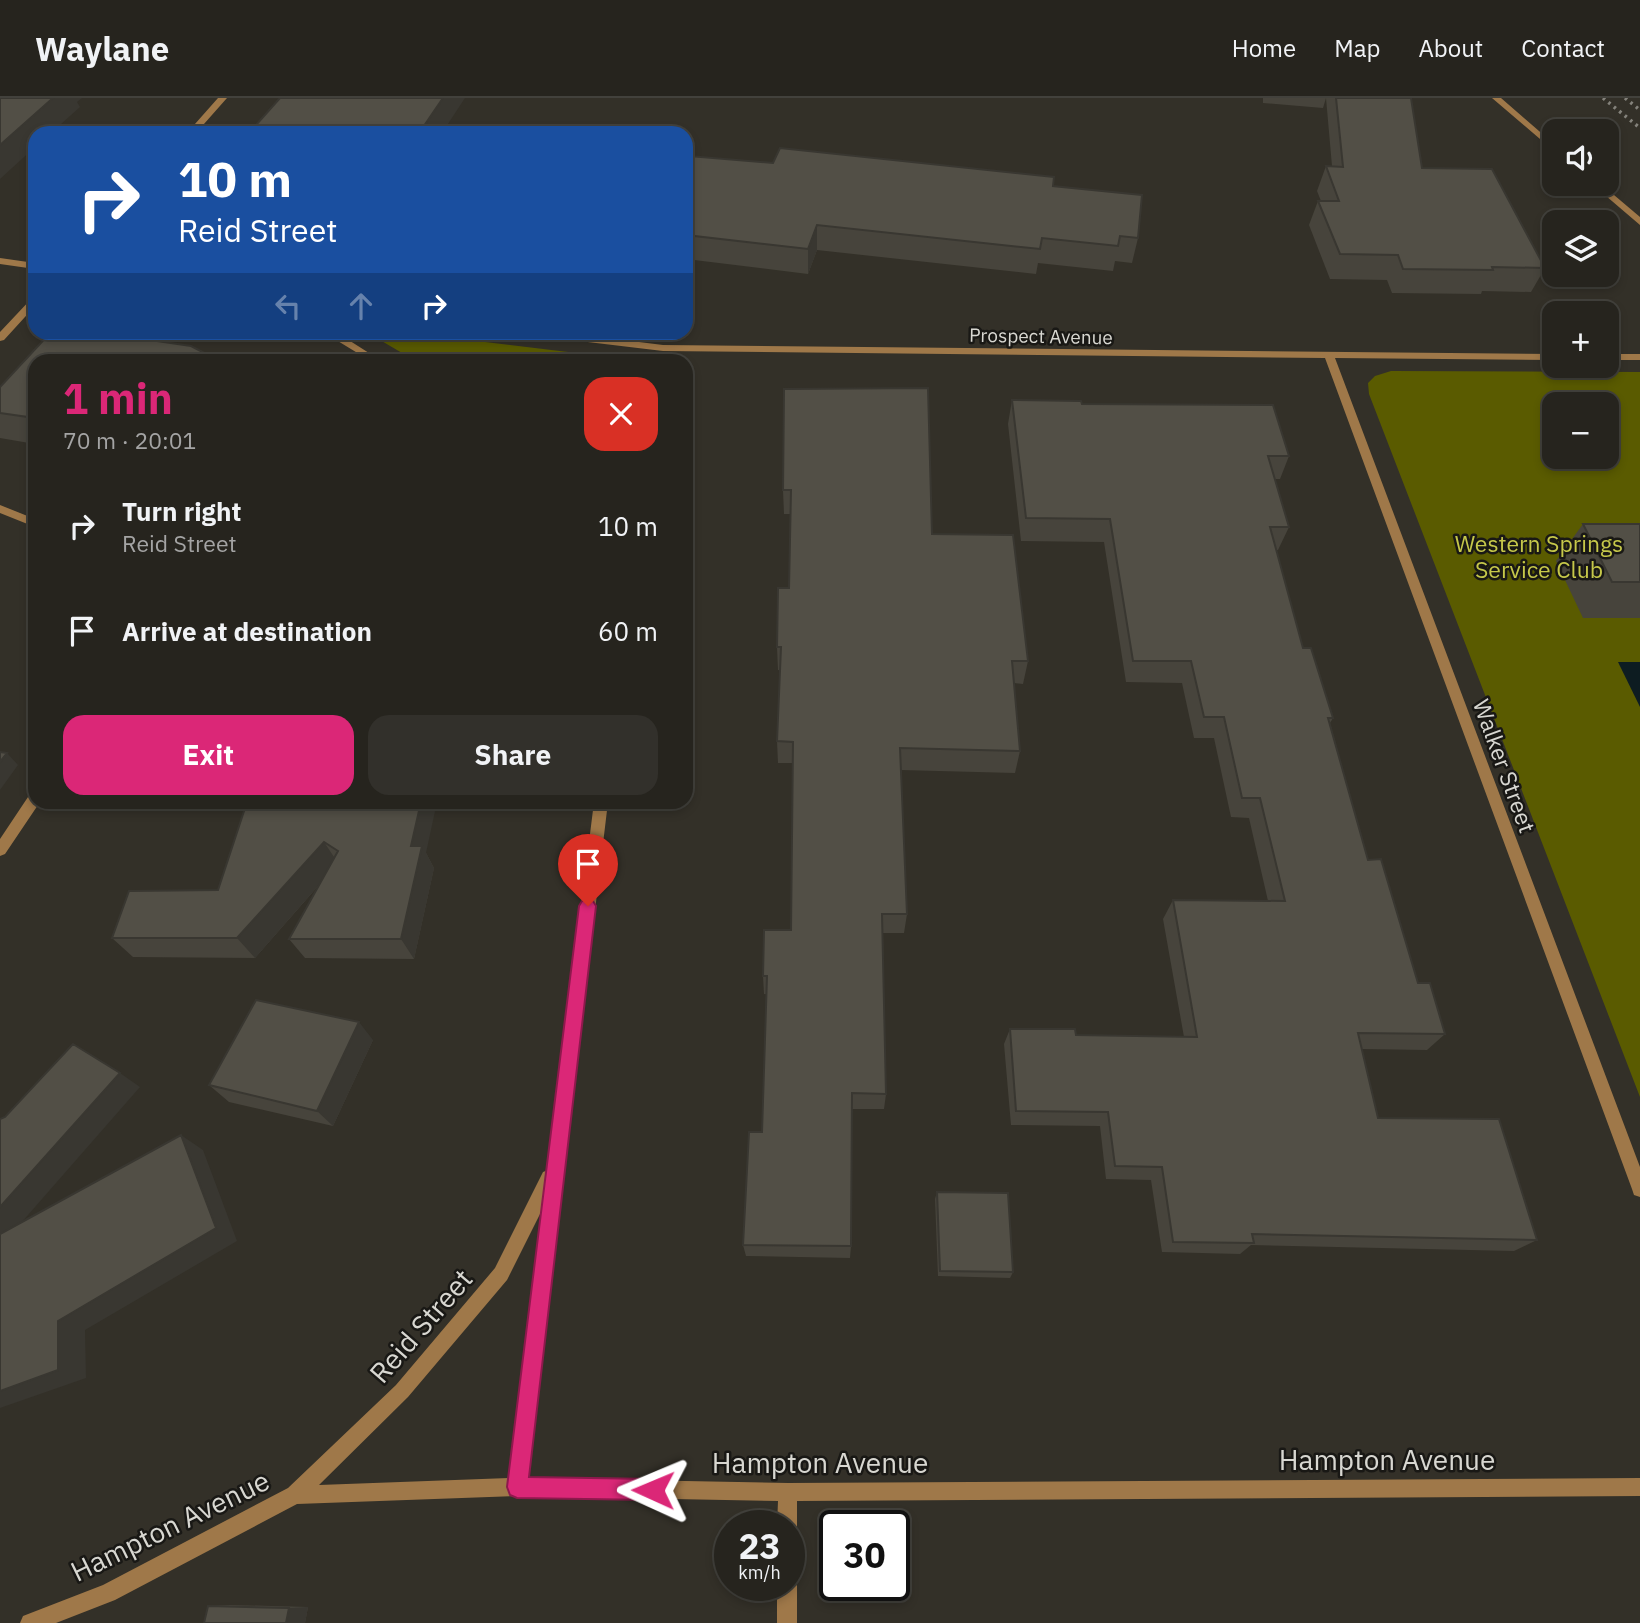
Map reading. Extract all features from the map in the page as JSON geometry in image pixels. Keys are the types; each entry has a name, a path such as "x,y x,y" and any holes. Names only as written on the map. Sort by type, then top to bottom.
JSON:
{"street":[{"path":"197,126 223,98"},
{"path":"1496,98 1542,138"},
{"path":"1609,196 1640,222"},
{"path":"0,261 28,265"},
{"path":"0,338 28,308"},
{"path":"341,340 365,354"},
{"name":"Prospect Avenue","path":"596,340 663,348 1330,357 1542,357"},
{"path":"662,354 663,348"},
{"name":"Walker Street","path":"1330,357 1640,1189"},
{"path":"1619,357 1640,357"},
{"path":"0,509 28,520"},
{"path":"0,850 28,808"},
{"name":"Reid Street","path":"517,1487 600,809"},
{"name":"Reid Street","path":"295,1495 402,1391 501,1273 555,1168"},
{"name":"Hampton Avenue","path":"30,1623 107,1592 295,1495 517,1487 788,1492 1640,1487"},
{"path":"788,1492 788,1510"},
{"path":"787,1601 787,1623"}],"green space":[{"path":"380,340 469,340 585,354 404,354"},
{"name":"Western Springs Service Club","path":"1391,371 1542,372 1542,378 1619,378 1619,372 1640,372 1640,1097 1369,394 1368,383 1375,376"}],"shaded area":[{"path":"1618,662 1640,662 1640,707"}],"building":[{"path":"0,98 53,98 0,145"},
{"path":"280,98 443,98 424,126 255,126"},
{"path":"1336,98 1411,98 1422,168 1492,169 1542,262 1542,268 1403,269 1398,255 1340,254 1318,201 1339,201 1326,166 1343,167"},
{"path":"780,148 1054,177 1053,186 1142,195 1138,238 1120,236 1118,246 1042,238 1040,249 817,225 808,249 693,236 693,156 773,163"},
{"path":"44,340 150,340 191,346 206,354 31,354"},
{"path":"28,357 28,417 0,413 0,387"},
{"path":"928,388 932,534 1013,535 1028,661 1012,661 1020,751 900,748 907,914 882,914 886,1094 852,1093 851,1246 743,1245 749,1132 762,1132 767,976 763,976 764,930 791,930 793,742 777,741 781,647 777,647 778,588 789,588 791,490 783,490 784,389"},
{"path":"1012,400 1081,401 1082,404 1273,405 1289,456 1268,456 1289,527 1270,527 1303,648 1311,648 1333,718 1328,718 1368,860 1381,859 1418,983 1430,983 1445,1034 1358,1033 1378,1118 1499,1119 1537,1240 1252,1234 1254,1243 1173,1242 1162,1167 1115,1166 1108,1112 1016,1111 1010,1029 1075,1029 1076,1035 1197,1037 1173,900 1285,901 1260,798 1242,798 1224,717 1204,717 1191,661 1133,661 1110,519 1026,518"},
{"path":"1583,524 1640,524 1640,582 1612,582"},
{"path":"0,752 7,753 0,762"},
{"path":"245,809 419,809 411,846 422,846 401,939 289,939 338,851 324,842 237,938 112,938 129,891 218,890"},
{"path":"256,1000 359,1022 317,1111 209,1085"},
{"path":"73,1044 120,1073 0,1207 0,1119 5,1117"},
{"path":"181,1135 216,1228 58,1321 58,1370 0,1391 0,1234"},
{"path":"937,1192 1008,1193 1013,1272 940,1271"},
{"path":"208,1606 289,1608 286,1623 204,1623"}],"railway":[{"path":"1603,98 1640,128"},
{"path":"1625,98 1640,110"}],"route":[{"path":"588,906 517,1487 653,1490"}]}
